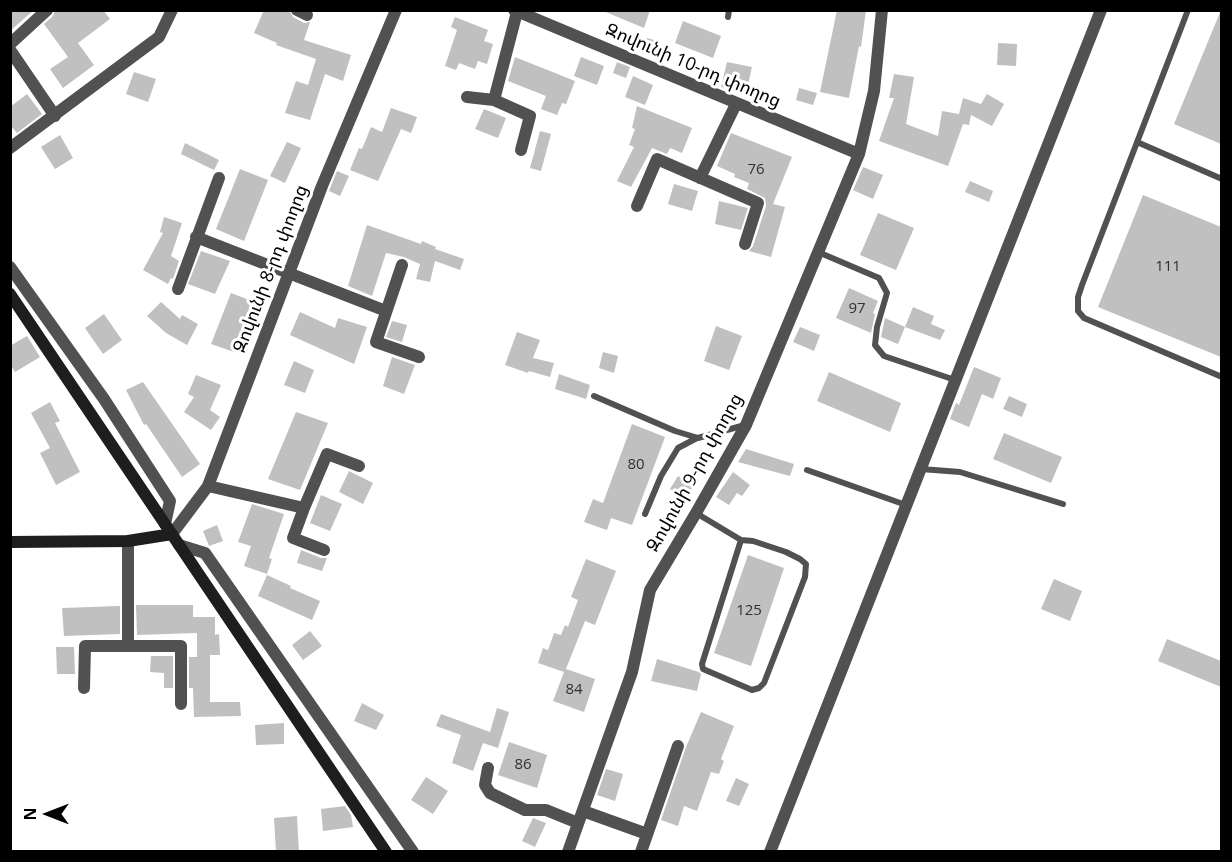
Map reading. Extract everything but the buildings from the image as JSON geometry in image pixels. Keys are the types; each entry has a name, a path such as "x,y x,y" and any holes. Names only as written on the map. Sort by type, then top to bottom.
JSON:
{"street":[{"path":"10,44 46,10"},
{"path":"10,148 159,37 172,10"},
{"name":"Զովունի 8-րդ փողոց","path":"168,529 208,486 321,186 396,10"},
{"name":"Զովունի 9-րդ փողոց","path":"568,852 632,672 650,590 746,425 859,154 874,91 882,10"},
{"path":"770,852 1101,10"},
{"path":"494,100 516,11"},
{"name":"Զովունի 10-րդ փողոց","path":"516,11 859,154"},
{"path":"10,50 55,116"},
{"path":"467,98 494,100 530,116 521,150"},
{"path":"700,178 736,104"},
{"path":"637,206 657,159 758,203 746,244"},
{"path":"178,289 219,178"},
{"path":"196,237 386,311"},
{"path":"402,265 376,342 419,357"},
{"path":"10,267 104,399 170,501 168,529"},
{"path":"10,294 15,308 387,852"},
{"path":"15,308 35,302"},
{"path":"324,550 293,538 304,508 327,454 359,466"},
{"path":"208,486 304,508"},
{"path":"10,542 128,541 168,529"},
{"path":"128,541 128,646"},
{"path":"179,545 205,553 413,852"},
{"path":"84,688 85,646 182,646 181,704"},
{"path":"641,852 678,746"},
{"path":"488,768 485,785 489,793 525,810 546,810 647,834"}],"lane":[{"path":"1188,10 1082,285 1078,297 1078,311 1084,318 1221,378"},
{"path":"1137,142 1221,179"},
{"path":"818,252 879,278 887,293 877,327 875,345 884,356 955,380"},
{"path":"594,396 675,431 698,438"},
{"path":"645,514 678,448 698,438 746,425"},
{"path":"807,470 906,505"},
{"path":"920,470 960,472 1064,504"},
{"path":"696,513 741,540 786,552 806,564 805,577 764,683 752,690 703,669 702,664 741,540"}]}
